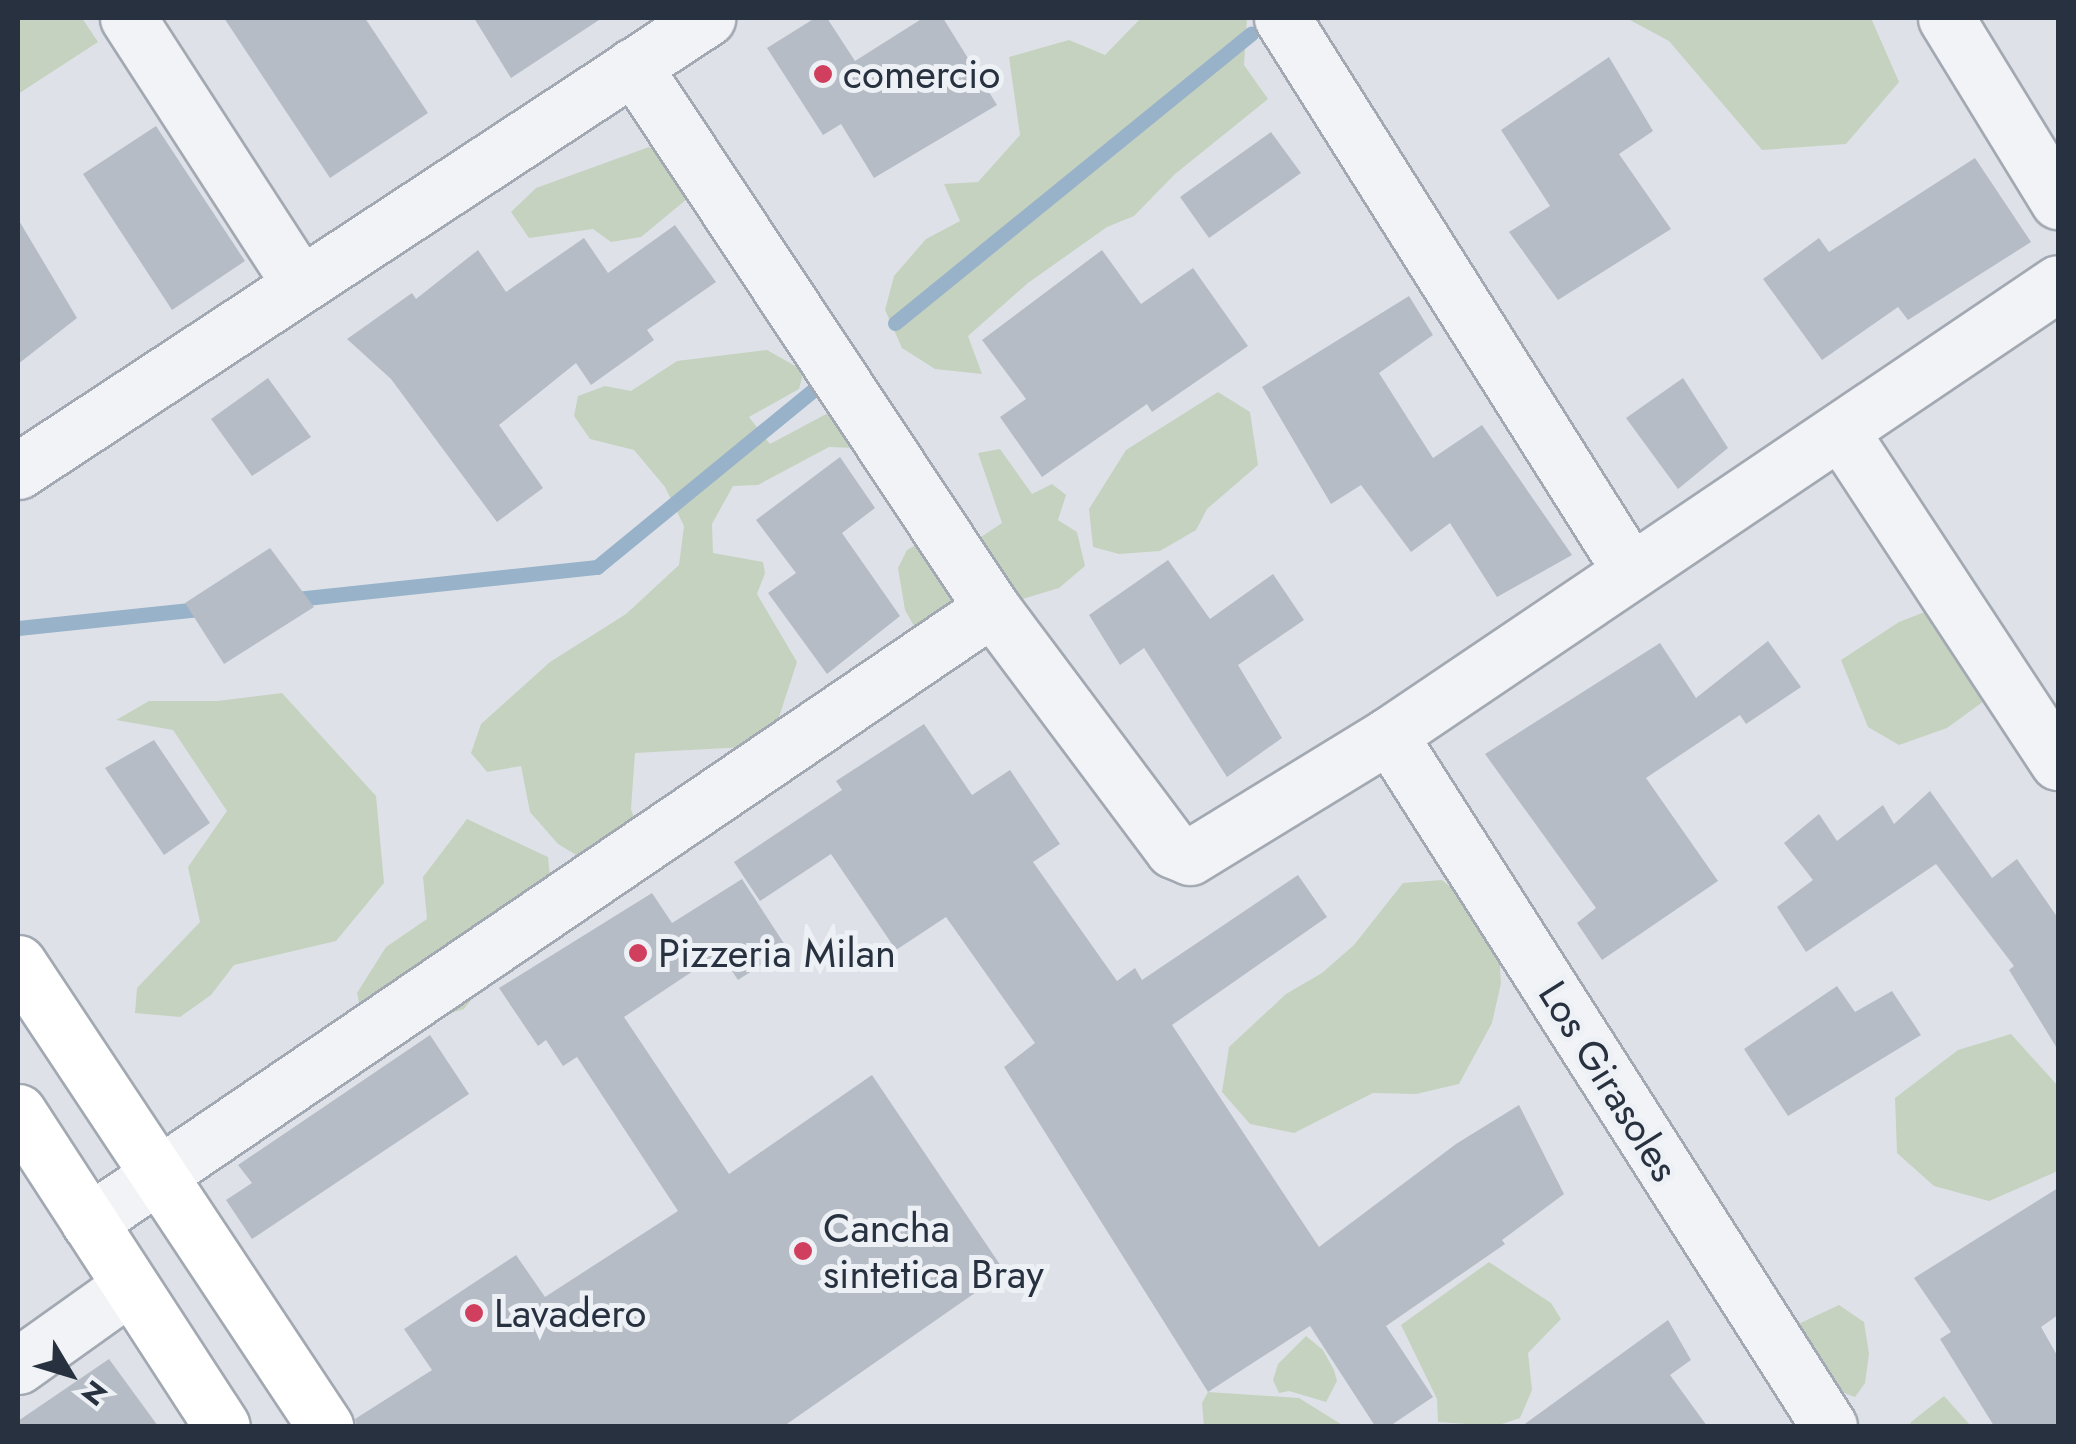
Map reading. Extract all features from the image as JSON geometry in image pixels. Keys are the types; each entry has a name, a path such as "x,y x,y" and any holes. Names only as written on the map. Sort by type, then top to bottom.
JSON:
{"main road":[{"path":"18,963 324,1426"},
{"path":"18,1112 222,1426"}],"street":[{"path":"128,18 300,284"},
{"path":"18,471 706,18"},
{"path":"1282,18 1630,570"},
{"path":"1956,21 2058,201"},
{"path":"633,66 992,608 1173,850 1190,857 1389,735 2058,282"},
{"path":"1841,432 2058,762"},
{"path":"89,1222 992,608"},
{"name":"Los Girasoles","path":"1389,735 1829,1426"},
{"path":"18,1366 130,1286"}],"green space":[{"path":"18,18 82,18 98,42 18,94"},
{"path":"1141,18 1247,18 1244,65 1268,99 1175,174 1134,216 1107,227 1028,283 968,336 982,374 935,369 902,348 885,310 894,276 926,239 960,221 944,184 978,182 1020,135 1009,57 1069,40 1105,55"},
{"path":"1626,18 1871,18 1899,82 1846,144 1762,150 1669,41"},
{"path":"649,147 683,166 693,194 641,237 611,242 593,229 529,238 511,212 536,188"},
{"path":"767,350 804,371 799,389 749,417 770,444 830,412 864,436 853,448 829,447 758,485 733,486 712,524 713,553 763,562 765,573 757,594 797,662 778,720 745,747 635,753 631,809 649,861 618,880 558,844 530,812 521,766 487,772 471,753 481,724 550,662 626,614 679,565 684,526 665,487 634,450 590,439 574,416 578,396 605,386 631,391 677,361"},
{"path":"1218,392 1250,412 1258,465 1207,509 1196,530 1160,551 1119,554 1093,547 1089,509 1126,450"},
{"path":"1000,449 1032,494 1052,484 1066,495 1058,520 1077,532 1085,566 1059,588 917,631 905,610 898,568 907,550 934,535 963,549 1002,523 978,453"},
{"path":"1935,608 1991,696 1947,728 1899,745 1868,727 1841,660 1899,622"},
{"path":"282,693 376,796 384,883 336,941 234,965 211,995 180,1017 135,1013 137,988 200,922 188,867 227,811 173,730 116,720 149,701 217,701"},
{"path":"467,819 548,857 554,920 490,976 464,1009 398,1030 361,1011 357,993 386,947 427,919 423,877"},
{"path":"1442,880 1474,906 1498,940 1501,983 1492,1023 1459,1084 1416,1094 1373,1093 1294,1133 1250,1124 1222,1092 1229,1047 1286,994 1322,973 1354,945 1403,883"},
{"path":"2011,1034 2058,1086 2058,1171 1989,1201 1934,1186 1897,1153 1895,1098 1958,1050"},
{"path":"1489,1262 1551,1303 1561,1319 1528,1353 1532,1390 1520,1418 1496,1426 1438,1422 1437,1399 1401,1325"},
{"path":"1839,1305 1864,1322 1869,1354 1865,1383 1855,1397 1836,1390 1794,1326"},
{"path":"1306,1336 1323,1350 1334,1370 1337,1381 1326,1402 1289,1391 1279,1393 1273,1380 1278,1364"},
{"path":"1208,1392 1299,1398 1344,1426 1204,1426 1202,1403"},
{"path":"1944,1396 1971,1426 1909,1426 1911,1422"}],"building":[{"path":"224,18 365,18 428,113 330,178"},
{"path":"474,18 602,18 511,78"},
{"path":"815,18 827,18 855,61 923,18 943,18 997,105 874,178 841,124 823,135 767,48"},
{"path":"1609,57 1653,131 1619,154 1671,229 1558,300 1509,232 1550,206 1501,130"},
{"path":"156,126 245,261 172,310 83,174"},
{"path":"1271,132 1301,173 1209,238 1180,197"},
{"path":"1975,158 2031,242 1908,320 1898,307 1822,360 1763,279 1819,238 1829,252"},
{"path":"18,219 77,318 18,364"},
{"path":"675,225 716,282 647,330 654,340 591,385 576,363 499,425 543,488 497,522 391,379 347,339 412,293 416,299 478,250 506,292 584,238 608,273"},
{"path":"1102,250 1141,304 1193,268 1248,346 1152,412 1147,404 1042,477 1000,417 1026,399 982,340"},
{"path":"1409,296 1433,335 1379,373 1433,458 1482,425 1572,555 1497,597 1450,523 1411,552 1361,485 1331,504 1262,387"},
{"path":"268,378 311,437 252,476 211,419"},
{"path":"1683,378 1728,448 1678,489 1626,418"},
{"path":"840,457 875,508 842,533 900,616 827,674 768,593 796,573 756,520"},
{"path":"270,548 314,607 224,664 185,603"},
{"path":"1168,560 1210,619 1273,574 1304,620 1238,665 1282,738 1227,777 1144,648 1120,665 1089,615"},
{"path":"1768,641 1801,687 1746,724 1740,715 1646,778 1718,881 1602,960 1577,923 1596,908 1485,754 1660,643 1696,698"},
{"path":"924,724 972,795 1010,770 1060,844 1033,862 1117,981 1135,968 1142,980 1298,875 1327,917 1172,1025 1319,1247 1456,1144 1519,1105 1564,1194 1502,1240 1505,1244 1386,1326 1433,1397 1390,1426 1375,1426 1310,1326 1208,1392 1004,1067 1035,1043 946,917 896,950 831,854 760,901 734,862 842,790 836,781"},
{"path":"154,740 210,823 164,855 105,768"},
{"path":"1930,791 1992,878 2017,859 2058,918 2058,1050 2009,970 2014,966 1936,864 1806,952 1777,907 1813,880 1784,843 1819,814 1837,841 1883,805 1894,824"},
{"name":"Cancha sintetica Bray","path":"742,879 787,948 738,980 720,953 624,1017 729,1174 872,1075 1005,1272 784,1426 356,1426 355,1419 432,1370 404,1329 516,1255 545,1297 678,1211 577,1057 563,1066 546,1040 538,1046 499,988 652,893 672,923"},
{"path":"1837,986 1855,1012 1892,991 1921,1035 1788,1116 1744,1049"},
{"path":"430,1035 469,1094 252,1239 226,1200 252,1183 238,1165"},
{"path":"2058,1188 2058,1315 2041,1327 2058,1357 2058,1426 1994,1426 1940,1339 1951,1332 1914,1278"},
{"path":"1668,1320 1691,1360 1670,1375 1707,1426 1522,1426"},
{"path":"109,1359 158,1426 18,1426 18,1421"}],"waterway":[{"path":"895,323 1251,34"},
{"path":"287,600 597,567 829,377"},
{"path":"18,628 209,608"}],"place":[{"name":"comercio","path":"823,74"},
{"name":"Pizzeria Milan","path":"638,953"},
{"name":"Cancha sintetica Bray","path":"803,1251"},
{"name":"Lavadero","path":"474,1313"}]}
